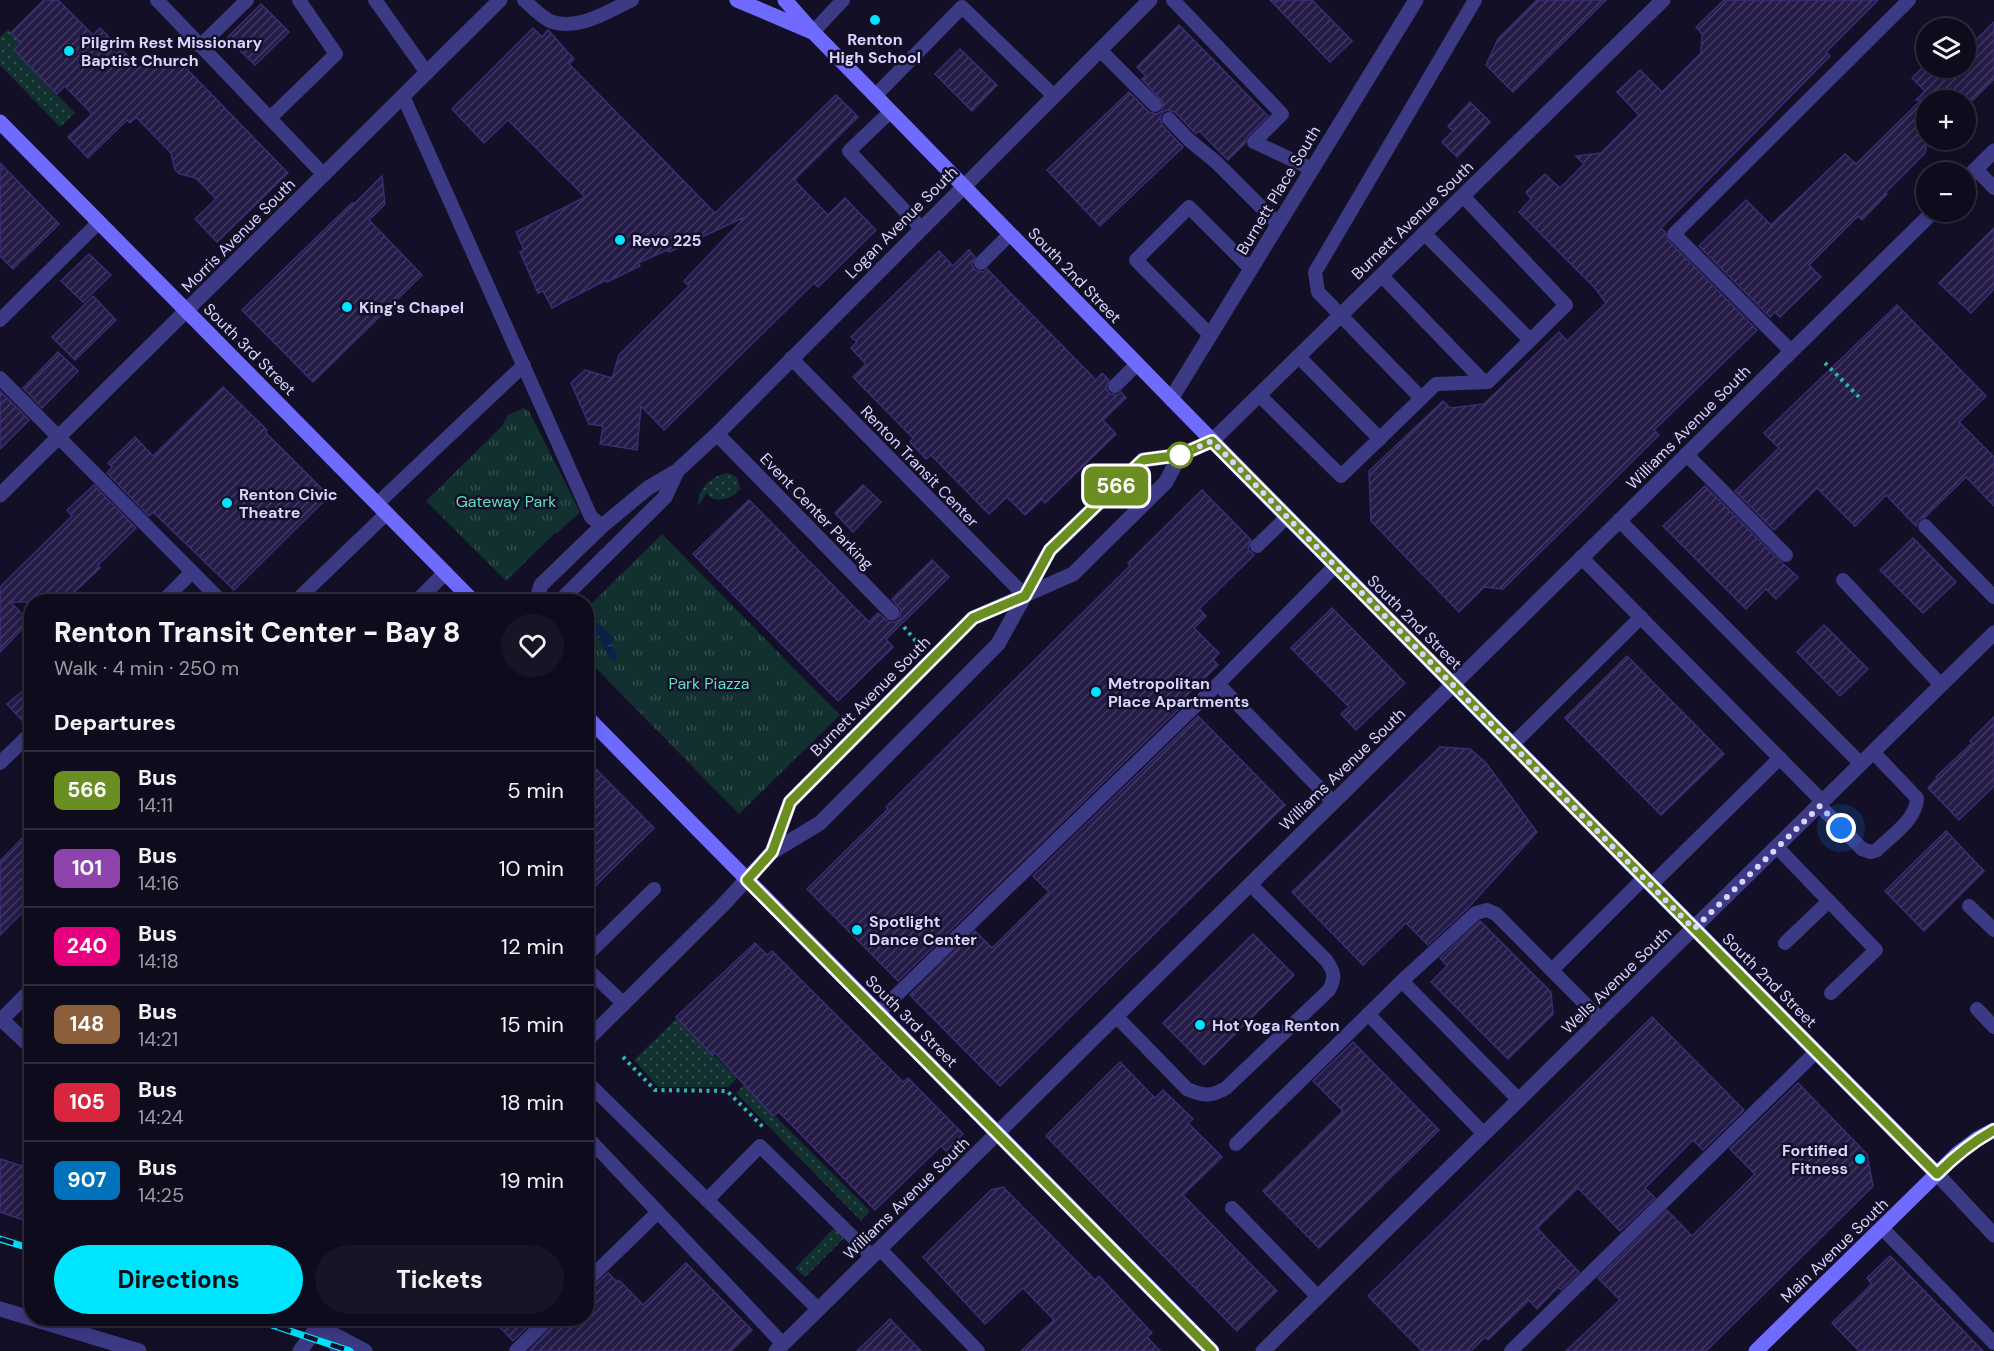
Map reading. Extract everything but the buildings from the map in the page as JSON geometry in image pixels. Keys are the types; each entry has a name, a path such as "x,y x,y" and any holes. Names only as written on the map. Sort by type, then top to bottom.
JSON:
{"main road":[{"name":"South 2nd Street","path":"737,0 813,32"},
{"name":"South 2nd Street","path":"785,0 890,112 1212,441 1937,1174"},
{"name":"South 3rd Street","path":"0,122 466,594"},
{"name":"South 3rd Street","path":"594,724 1212,1351"},
{"name":"Main Avenue South","path":"1756,1351 1937,1174 1964,1149 1994,1130"}],"street":[{"name":"Morris Avenue South","path":"0,495 500,0"},
{"name":"Logan Avenue South","path":"538,594 541,585 602,526 648,488 677,471 717,434 1150,0"},
{"name":"Burnett Place South","path":"1171,399 1416,0"},
{"name":"Burnett Avenue South","path":"594,1033 772,852 820,822 999,644 1050,550 1143,460 1180,455 1212,441 1663,0"},
{"path":"1976,168 1994,151"},
{"name":"Williams Avenue South","path":"779,1348 1923,222"},
{"name":"Event Center Parking","path":"717,434 892,613"},
{"name":"Burnett Avenue South","path":"772,852 790,802 973,618 1073,574 1166,482 1180,455"},
{"name":"Logan Avenue South","path":"567,594 665,497 677,471"},
{"path":"424,594 445,573"},
{"name":"Wells Avenue South","path":"1263,1351 1994,633"},
{"path":"24,996 0,1019 24,1041"},
{"name":"South 2nd Street","path":"1937,1174 1994,1235"},
{"path":"0,1309 24,1316"},
{"path":"57,1326 140,1351"},
{"path":"300,1351 316,1326"},
{"path":"322,1326 340,1351"},
{"path":"327,1326 365,1351"}],"lane":[{"path":"157,0 324,175"},
{"path":"200,46 248,0"},
{"path":"270,118 336,54 299,0"},
{"path":"375,0 427,73"},
{"path":"524,0 551,21 568,24 586,21 632,0"},
{"path":"813,32 843,0"},
{"path":"1173,0 1282,114 1254,142 1312,169"},
{"path":"1421,398 1318,292 1315,278 1319,264 1475,0"},
{"path":"1791,351 1674,234 1909,0"},
{"path":"875,96 962,7 1054,96"},
{"path":"1100,50 1155,105"},
{"path":"403,96 591,517 602,526"},
{"path":"890,112 849,151 921,228"},
{"path":"1169,119 1278,224"},
{"path":"1976,178 1994,188"},
{"path":"1259,394 1341,476 1436,384 1488,381 1566,305 1463,196"},
{"path":"1210,335 1136,260 1189,207 1251,269"},
{"path":"0,320 99,222"},
{"path":"1424,233 1530,340"},
{"path":"981,263 1010,234"},
{"path":"1381,275 1484,382"},
{"path":"1298,356 1380,439"},
{"name":"Renton Transit Center","path":"791,358 1025,596"},
{"path":"1115,386 1137,364"},
{"path":"303,594 382,508 524,365"},
{"path":"0,378 214,594"},
{"path":"1686,454 1786,555"},
{"path":"1257,546 1287,517"},
{"path":"1619,520 1861,764"},
{"path":"1925,526 1994,597"},
{"path":"1581,557 1780,758 1862,849 1871,852 1877,850 1913,815 1917,804 1917,798 1873,752"},
{"path":"878,1013 1218,684 1335,566"},
{"path":"170,594 192,572"},
{"path":"1843,580 1941,685"},
{"path":"1512,745 1641,617"},
{"path":"1218,684 1333,802"},
{"path":"0,763 24,740"},
{"path":"1552,970 1780,758"},
{"path":"1777,847 1876,950 1831,993"},
{"path":"1116,1016 1187,1089 1202,1095 1215,1095 1226,1089 1329,990 1335,980 1326,960 1250,884"},
{"path":"594,948 654,889"},
{"path":"1785,943 1829,901"},
{"path":"1969,906 1994,930"},
{"path":"1236,1144 1402,981 1476,913 1487,910 1496,914 1601,1020"},
{"path":"594,976 624,1004"},
{"path":"1402,981 1519,1100"},
{"path":"1977,1010 1994,1027"},
{"path":"1368,1014 1484,1134"},
{"path":"1511,1351 1816,1052"},
{"path":"594,1089 818,1309"},
{"path":"594,1144 658,1212 779,1348"},
{"path":"707,1200 760,1146 876,1252 978,1351"},
{"path":"1232,1208 1318,1297"},
{"path":"594,1274 658,1212"},
{"path":"1882,1228 1994,1343"},
{"path":"516,1351 541,1326"}],"path":[{"path":"1825,363 1861,399"},
{"path":"892,613 922,648"}],"green space":[{"path":"8,29 21,43 14,51 75,113 60,127 0,65 0,37"},
{"name":"Gateway Park","path":"524,408 529,411 580,512 506,581 426,501 502,426 508,415"},
{"path":"726,473 736,478 740,489 734,495 723,499 711,498 707,493 698,506 702,489 714,478"},
{"name":"Park Piazza","path":"662,534 840,715 739,814 594,666 594,601"},
{"path":"677,1018 737,1078 729,1087 658,1087 634,1060"},
{"path":"744,1085 870,1211 861,1221 736,1093"},
{"path":"837,1225 847,1235 805,1277 795,1268"}],"water":[{"path":"594,619 613,637 612,644 618,658 613,661 609,657 595,632"}],"railway":[{"path":"0,1239 24,1246"},
{"path":"275,1326 350,1351"}],"bus line":[{"name":"566","path":"1212,1351 747,880 772,852 790,802 973,618 1025,596 1050,550 1143,460 1180,455 1212,441 1937,1174 1957,1154 1994,1130"}],"place":[{"name":"Renton High School","path":"875,20"},
{"name":"Pilgrim Rest Missionary Baptist Church","path":"69,51"},
{"name":"Revo 225","path":"620,240"},
{"name":"King's Chapel","path":"347,307"},
{"name":"Renton Civic Theatre","path":"227,503"},
{"name":"Metropolitan Place Apartments","path":"1096,692"},
{"name":"Spotlight Dance Center","path":"857,930"},
{"name":"Hot Yoga Renton","path":"1200,1025"},
{"name":"Fortified Fitness","path":"1860,1159"}],"route":[{"path":"1180,455 1212,441 1694,929 1820,806 1841,828"}]}
